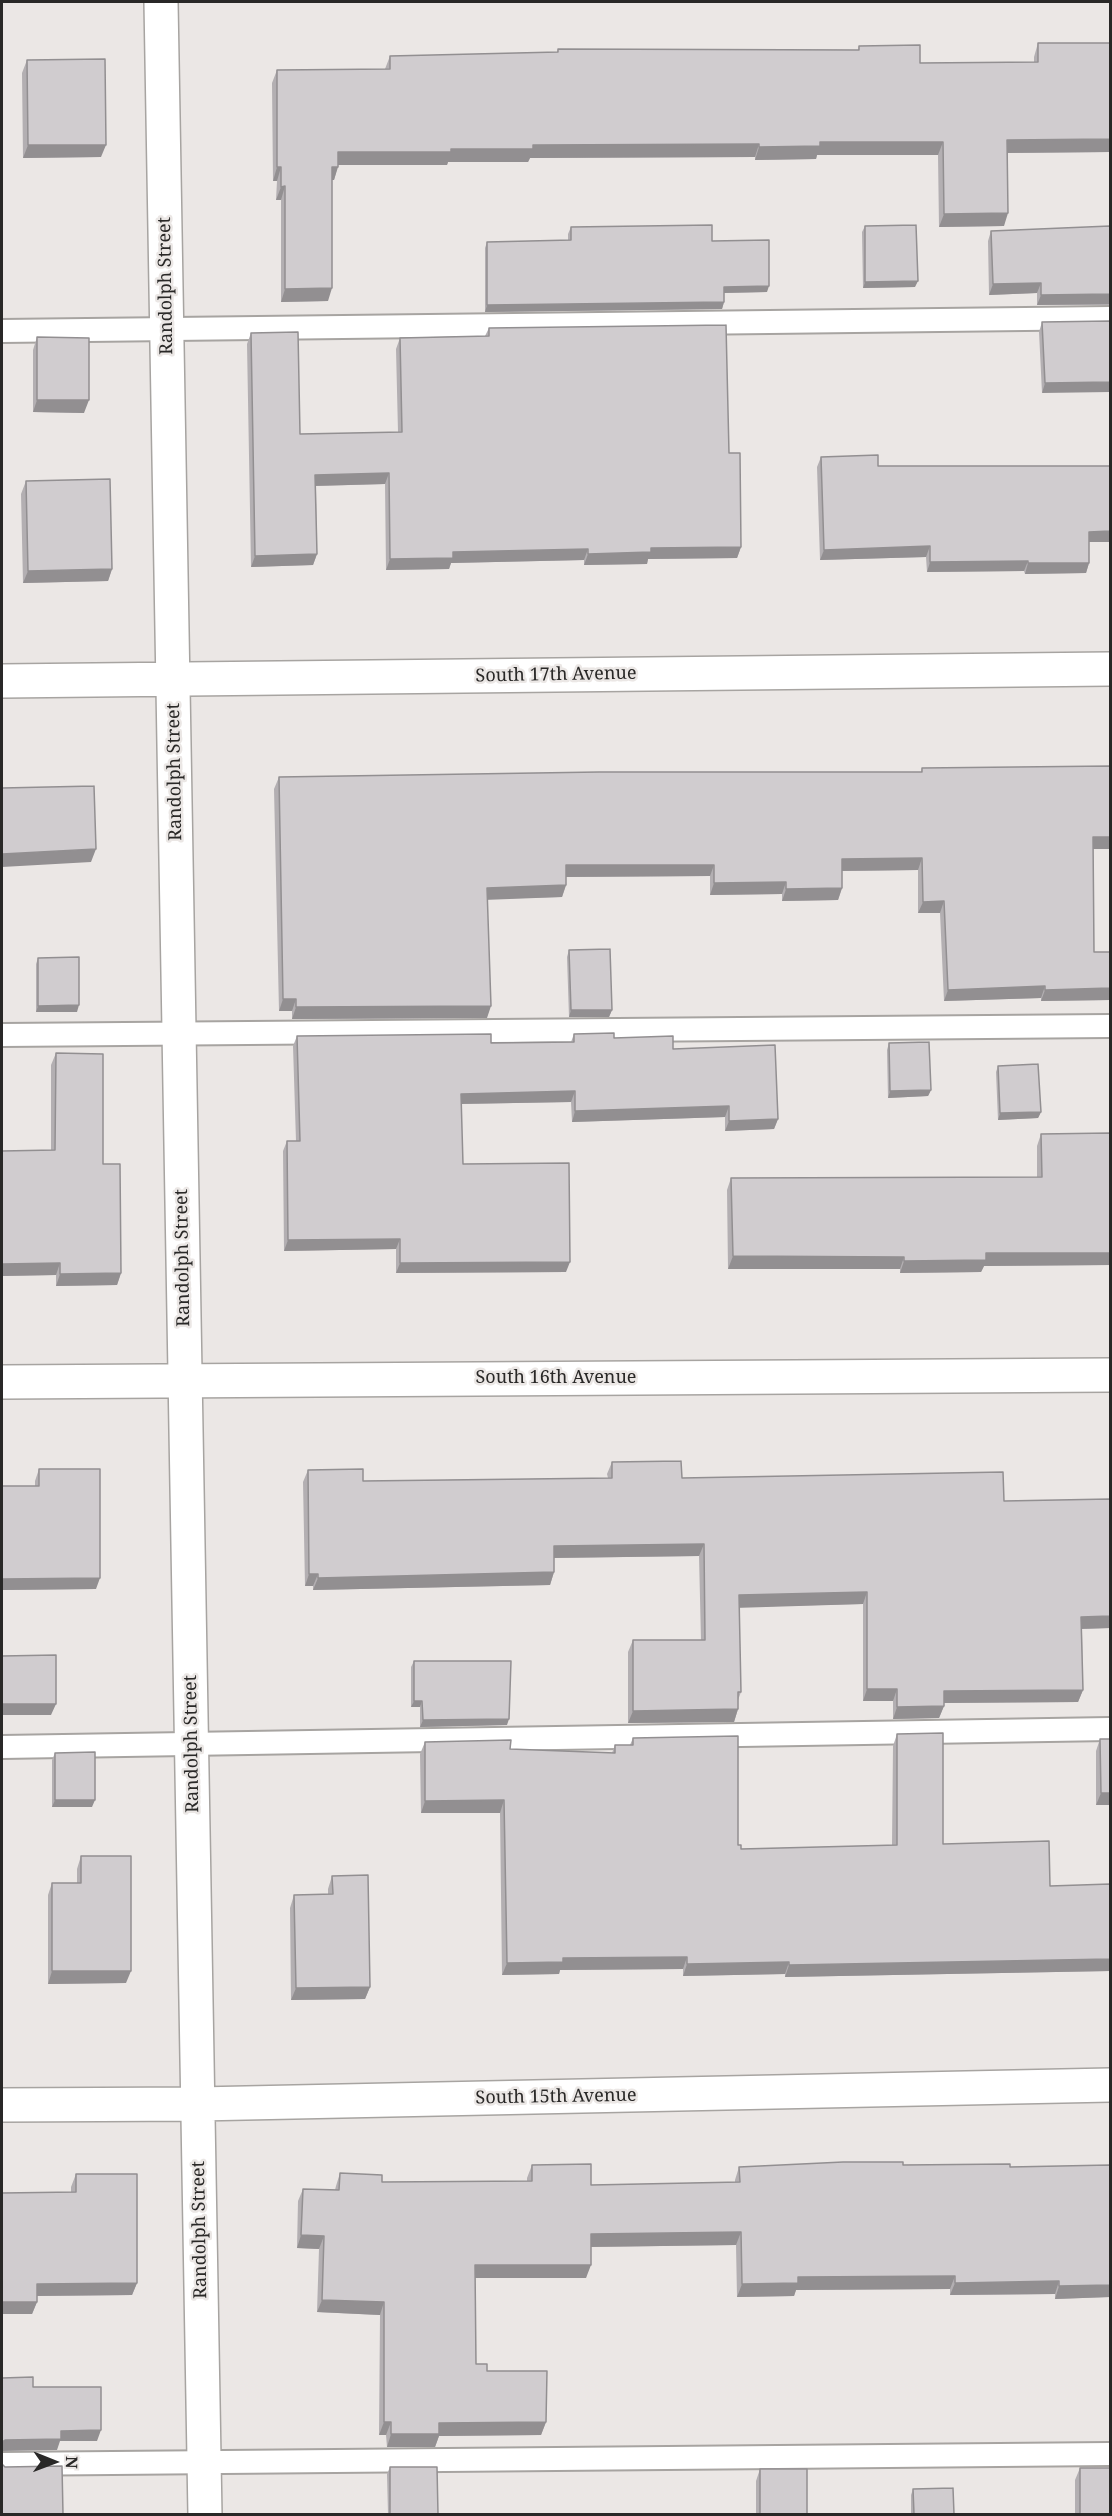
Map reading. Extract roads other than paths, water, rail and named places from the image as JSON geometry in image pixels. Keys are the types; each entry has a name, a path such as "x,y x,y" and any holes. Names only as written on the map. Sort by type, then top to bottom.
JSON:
{"street":[{"name":"Randolph Street","path":"162,2 205,2514"},
{"name":"South 17th Avenue","path":"2,681 1110,669"},
{"name":"South 16th Avenue","path":"2,1382 185,1379 1110,1375"},
{"name":"South 15th Avenue","path":"2,2105 198,2104 1110,2085"}],"lane":[{"path":"2,331 1110,318"},
{"path":"2,1035 1110,1026"},
{"path":"2,1747 1110,1729"},
{"path":"2,2464 1110,2454"}]}
